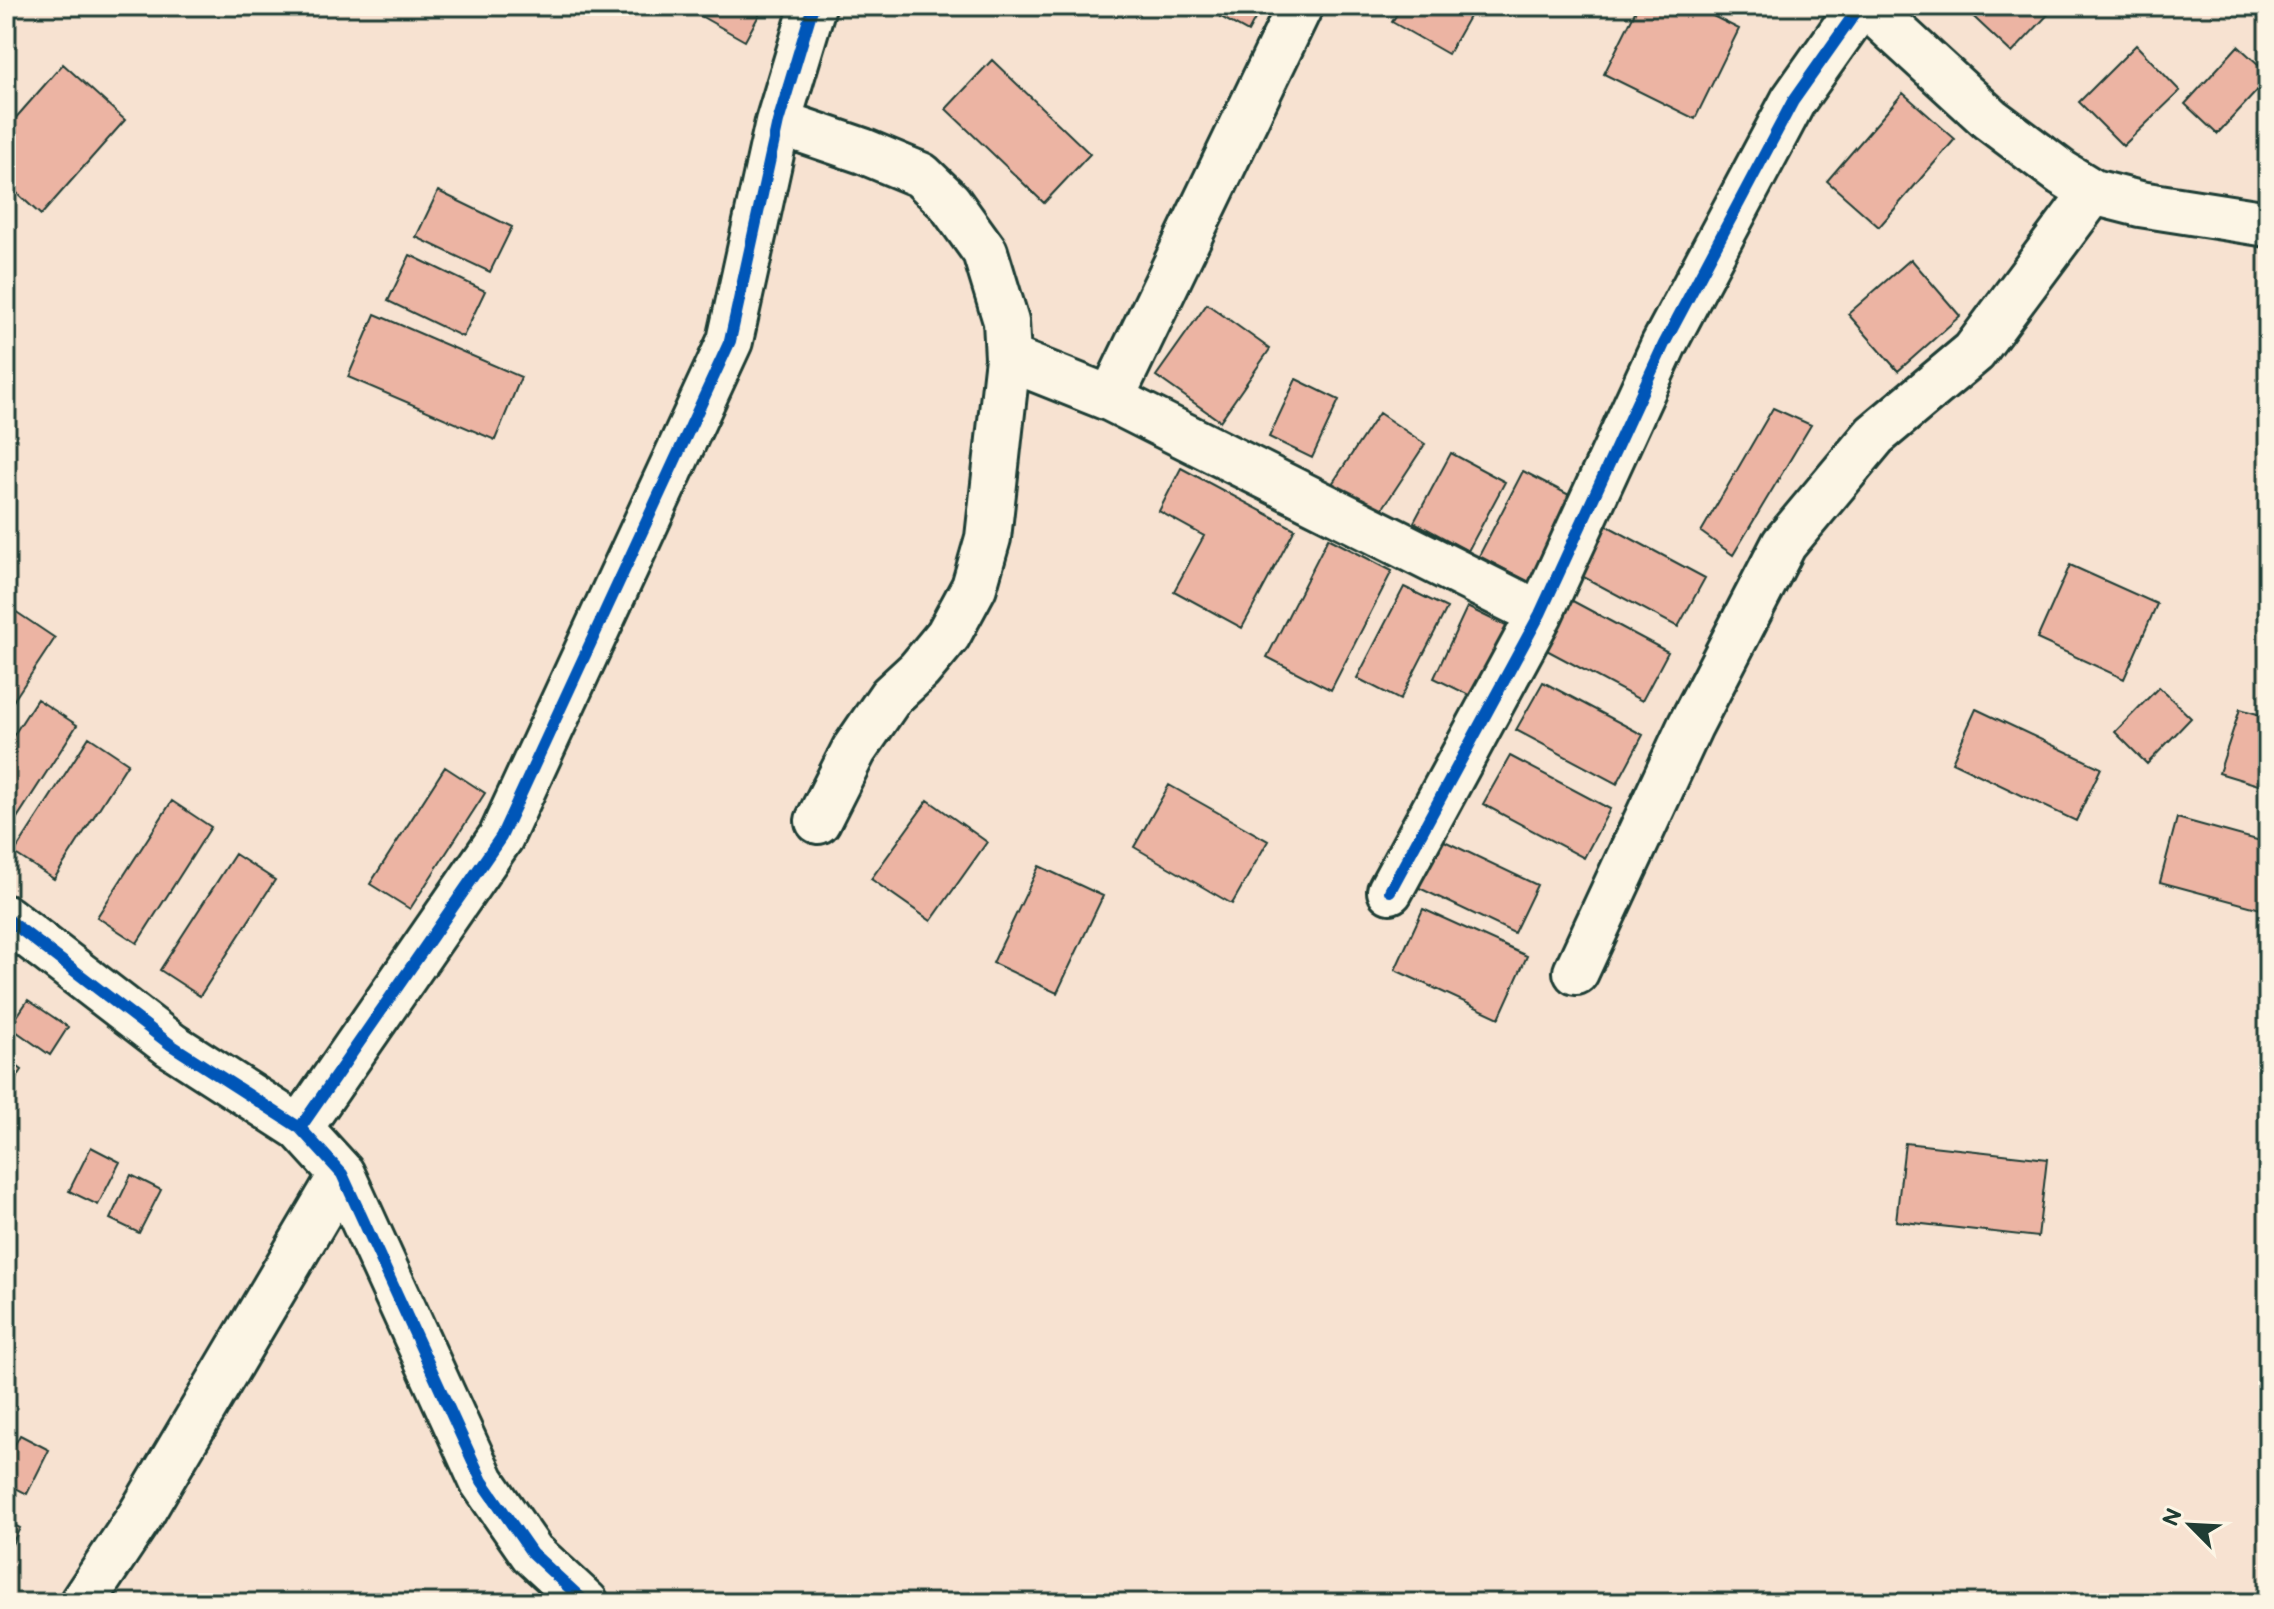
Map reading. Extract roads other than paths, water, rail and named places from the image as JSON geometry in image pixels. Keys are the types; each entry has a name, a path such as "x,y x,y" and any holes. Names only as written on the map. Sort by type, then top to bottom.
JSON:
{"street":[{"path":"300,1128 501,837 730,341 778,122 813,6"},
{"path":"1111,399 1300,6"},
{"path":"1390,891 1540,614 1664,344 1793,101 1860,6"},
{"path":"1867,6 1990,119 2062,173 2093,192 2219,219 2268,224"},
{"path":"778,122 921,175 949,202 985,252 1006,321 1008,358 988,538 974,587 948,635 919,670 891,696 854,750 818,821"},
{"path":"1576,972 1690,726 1784,544 1875,435 1974,352 2093,192"},
{"path":"1008,358 1111,399 1540,614"},
{"path":"6,918 171,1045 300,1128 342,1174 482,1481 532,1553 586,1603"},
{"path":"82,1603 140,1516 342,1174"}]}
